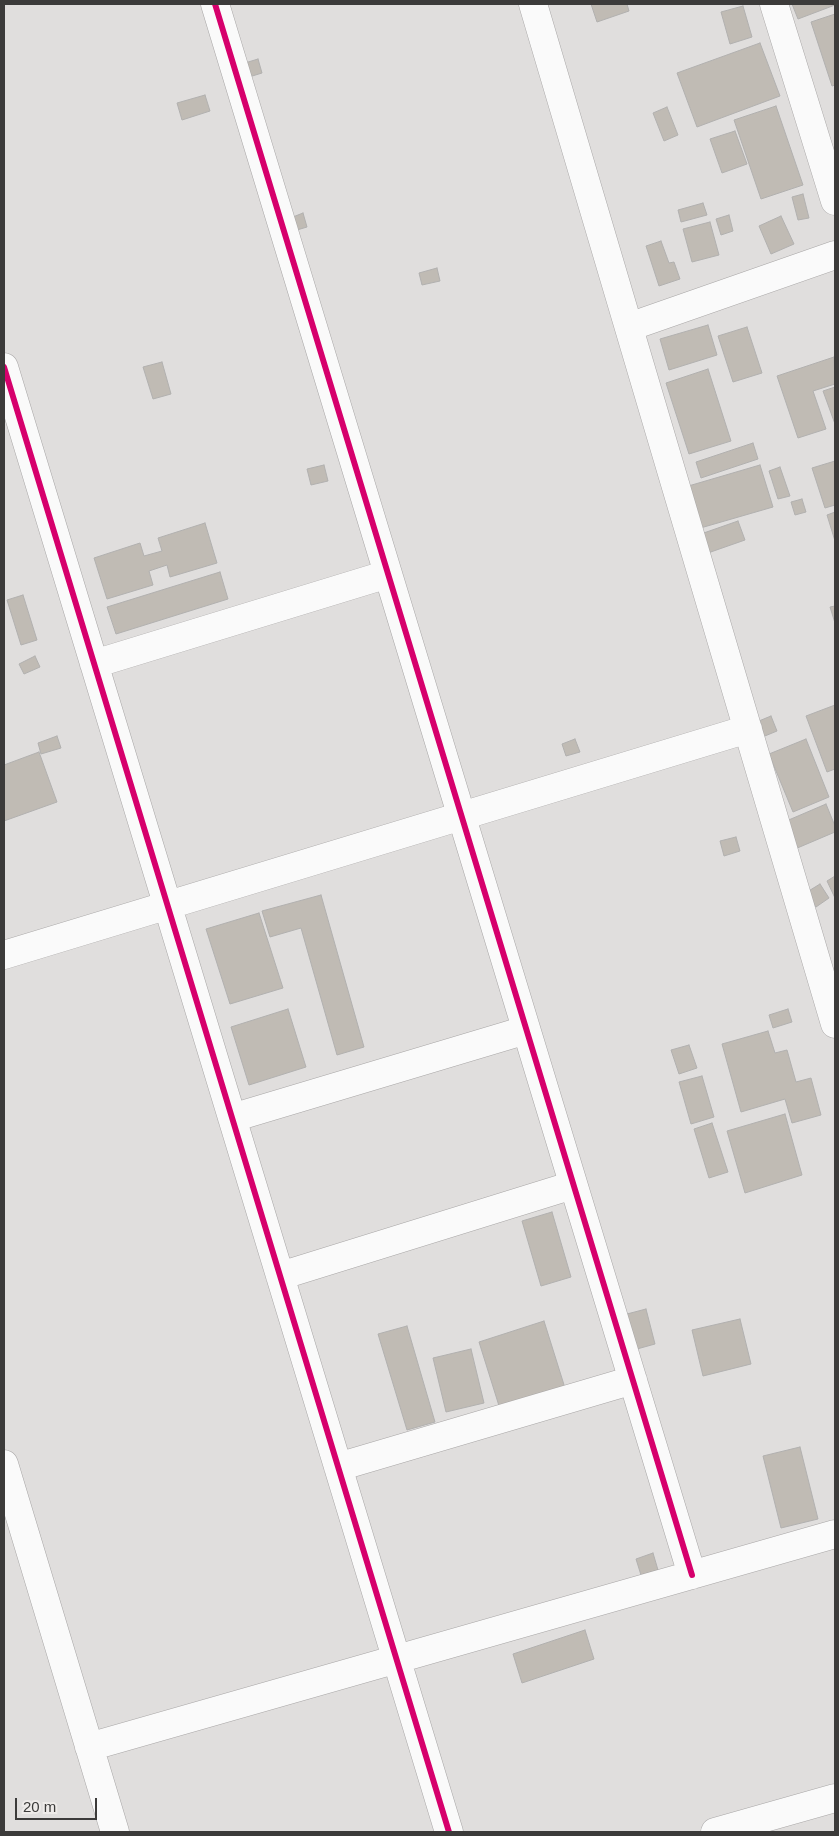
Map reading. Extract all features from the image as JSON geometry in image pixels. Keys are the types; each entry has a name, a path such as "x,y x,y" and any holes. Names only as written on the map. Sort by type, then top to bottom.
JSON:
{"street":[{"path":"215,4 692,1575"},
{"path":"532,4 748,729 826,955 835,1024"},
{"path":"774,4 835,201"},
{"path":"629,327 835,255"},
{"path":"4,367 449,1832"},
{"path":"94,664 388,574"},
{"path":"4,955 748,729"},
{"path":"232,1118 526,1030"},
{"path":"280,1276 574,1185"},
{"path":"338,1467 633,1380"},
{"path":"4,1464 115,1832"},
{"path":"90,1747 835,1534"},
{"path":"715,1832 835,1798"}],"building":[{"path":"591,4 627,4 629,11 597,22"},
{"path":"792,4 835,4 835,5 798,19"},
{"path":"743,6 752,37 730,44 721,12"},
{"path":"835,14 835,85 832,86 811,22"},
{"path":"760,43 780,96 697,127 677,73"},
{"path":"258,59 262,73 249,77 245,63"},
{"path":"205,95 210,111 182,120 177,103"},
{"path":"776,106 803,185 761,199 734,120"},
{"path":"667,107 678,135 664,141 653,113"},
{"path":"735,131 747,164 722,173 710,139"},
{"path":"803,194 809,218 798,220 792,197"},
{"path":"703,203 707,215 681,222 678,210"},
{"path":"303,213 307,227 297,230 293,217"},
{"path":"729,215 733,231 721,235 716,219"},
{"path":"781,216 794,244 771,254 759,226"},
{"path":"710,222 719,255 692,262 683,229"},
{"path":"661,241 669,263 674,262 680,279 659,286 646,246"},
{"path":"437,268 440,281 422,285 419,273"},
{"path":"708,325 717,355 669,370 660,339"},
{"path":"747,327 762,373 733,382 718,336"},
{"path":"834,357 835,384 813,391 826,429 798,438 777,376"},
{"path":"162,362 171,394 153,399 143,367"},
{"path":"708,369 731,441 689,454 666,383"},
{"path":"835,387 835,424 823,391"},
{"path":"753,443 758,459 701,478 696,462"},
{"path":"835,461 835,505 825,508 812,468"},
{"path":"324,465 328,481 311,485 307,469"},
{"path":"760,465 773,507 697,529 685,487"},
{"path":"780,467 790,496 778,499 769,471"},
{"path":"802,499 806,512 795,515 791,502"},
{"path":"835,512 835,541 827,515"},
{"path":"738,521 745,540 705,554 698,535"},
{"path":"205,523 217,563 170,577 167,565 149,571 153,585 107,599 94,558 140,543 144,556 162,551 158,538"},
{"path":"220,572 228,599 116,634 107,607"},
{"path":"23,595 37,640 21,645 7,600"},
{"path":"835,606 835,623 830,607"},
{"path":"35,656 40,667 24,674 19,664"},
{"path":"835,705 835,769 827,772 806,716"},
{"path":"771,716 777,731 760,738 754,723"},
{"path":"57,736 61,748 41,754 38,743"},
{"path":"575,739 580,752 566,756 562,744"},
{"path":"806,739 829,797 793,812 769,754"},
{"path":"39,752 57,802 4,821 4,765"},
{"path":"826,804 835,826 835,832 795,849 784,822"},
{"path":"736,837 740,851 724,856 720,841"},
{"path":"835,876 835,898 827,881"},
{"path":"820,884 829,898 816,907 807,892"},
{"path":"321,895 364,1047 337,1055 301,928 270,937 262,911"},
{"path":"259,913 283,988 230,1004 206,929"},
{"path":"288,1009 306,1067 249,1085 231,1027"},
{"path":"788,1009 792,1022 773,1028 769,1015"},
{"path":"768,1031 775,1053 787,1050 796,1082 811,1078 821,1115 792,1123 785,1099 741,1112 722,1044"},
{"path":"689,1045 697,1068 679,1074 671,1050"},
{"path":"702,1076 714,1117 691,1124 679,1082"},
{"path":"785,1114 802,1175 745,1193 727,1131"},
{"path":"712,1123 728,1172 709,1178 694,1129"},
{"path":"552,1212 571,1277 541,1286 522,1221"},
{"path":"646,1309 655,1344 637,1349 627,1314"},
{"path":"740,1319 751,1364 703,1376 692,1330"},
{"path":"544,1321 565,1388 500,1409 479,1342"},
{"path":"407,1326 435,1422 407,1430 378,1334"},
{"path":"471,1349 484,1403 446,1412 433,1358"},
{"path":"800,1447 818,1519 781,1528 763,1456"},
{"path":"653,1553 658,1570 641,1575 636,1559"},
{"path":"585,1630 594,1659 522,1683 513,1654"}],"cycle path":[{"path":"215,4 692,1575"},
{"path":"4,367 449,1832"}]}
